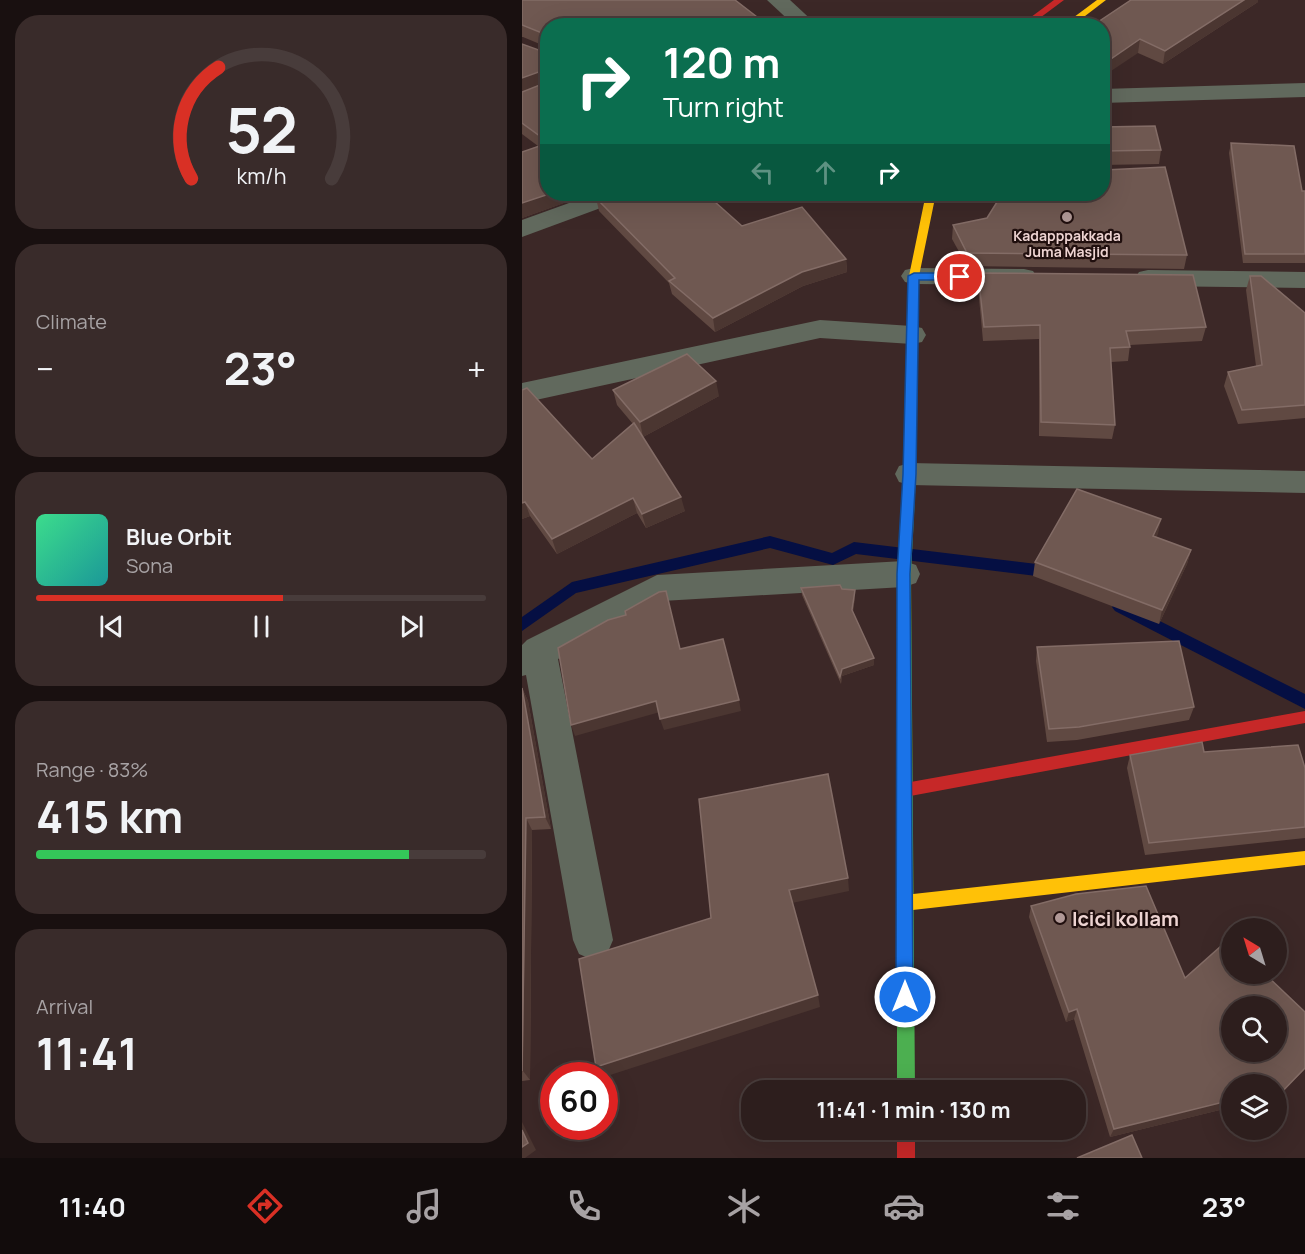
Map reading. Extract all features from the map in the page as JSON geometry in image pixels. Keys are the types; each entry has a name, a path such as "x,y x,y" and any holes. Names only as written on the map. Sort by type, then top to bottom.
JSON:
{"main road":[{"path":"1034,18 1060,0"},
{"path":"1077,18 1102,0"},
{"path":"906,1080 904,574 910,474 914,276 929,201"},
{"path":"905,790 1305,717"},
{"path":"904,903 1305,858"},
{"path":"906,1140 906,1158"}],"street":[{"path":"777,0 798,18"},
{"path":"1110,96 1305,90"},
{"path":"522,228 597,201"},
{"path":"914,276 1044,277"},
{"path":"1127,278 1305,280"},
{"path":"522,393 820,329 912,335"},
{"path":"910,474 1281,484 1305,482"},
{"path":"593,940 530,656 657,588 904,574"}],"building":[{"path":"522,0 735,0 758,18 540,18 540,32 522,25"},
{"path":"1131,0 1244,0 1165,51 1140,39 1110,60 1110,18 1104,18"},
{"path":"522,44 540,51 540,71 522,78"},
{"path":"540,85 540,136 522,123 522,92"},
{"path":"1155,126 1161,150 1110,151 1110,127"},
{"path":"1231,143 1294,146 1302,191 1305,191 1305,254 1245,254"},
{"path":"540,146 540,197 522,203 522,152"},
{"path":"1165,167 1187,255 967,253 953,225 987,218 998,201 1110,201 1110,170"},
{"path":"599,201 714,201 742,226 802,207 846,259 802,272 713,318 669,281 675,278"},
{"path":"978,273 1193,275 1206,327 1126,331 1130,347 1110,348 1115,425 1041,422 1040,325 984,327"},
{"path":"1250,276 1261,276 1305,313 1305,405 1242,410 1228,372 1262,365"},
{"path":"687,354 716,381 640,422 613,390"},
{"path":"527,388 592,459 634,423 681,497 642,514 633,498 552,539 525,502 522,503 522,390"},
{"path":"1077,489 1161,519 1153,536 1191,550 1162,610 1035,562"},
{"path":"840,585 842,589 855,590 852,610 874,658 842,669 840,677 801,588"},
{"path":"666,591 680,649 723,639 739,700 660,719 656,701 571,725 558,648 608,620 626,615 625,611 659,592"},
{"path":"1179,641 1194,707 1079,727 1049,729 1037,647"},
{"path":"522,688 545,817 526,818 522,1071"},
{"path":"1202,742 1204,752 1298,745 1305,768 1305,827 1149,843 1130,755"},
{"path":"828,774 848,878 789,890 818,995 611,1062 595,1062 579,959 711,918 699,799"},
{"path":"1146,886 1185,978 1221,946 1221,984 1276,984 1305,1012 1305,1068 1287,1087 1287,1074 1221,1074 1221,1103 1114,1129 1077,1009 1069,1012 1031,906 1076,894"},
{"path":"522,1130 528,1143 522,1147"},
{"path":"1132,1135 1142,1158 1077,1158"}],"waterway":[{"path":"522,625 572,588 770,542 833,559 854,548 1053,572"},
{"path":"1120,607 1305,702"}],"traffic: fast":[{"path":"906,1080 904,574 909,495"}],"traffic: slow":[{"path":"1077,18 1102,0"},
{"path":"909,495 914,276 930,201"},
{"path":"904,903 1305,858"}],"traffic: jam":[{"path":"1034,18 1060,0"},
{"path":"905,790 1305,717"},
{"path":"906,1140 906,1158"}],"place":[{"name":"Kadapppakkada Juma Masjid","path":"1067,217"},
{"name":"Icici kollam","path":"1060,918"}],"route":[{"path":"905,997 904,574 910,474 914,276 960,277"}]}
